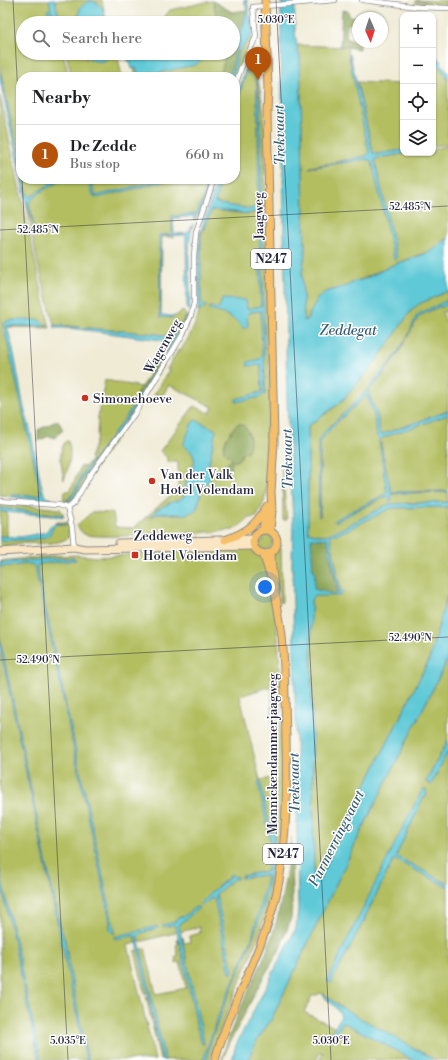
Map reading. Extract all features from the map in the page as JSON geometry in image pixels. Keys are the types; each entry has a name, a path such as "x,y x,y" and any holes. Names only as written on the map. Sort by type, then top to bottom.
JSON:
{"main road":[{"name":"Jaagweg","path":"265,3 267,58 263,74 268,111 274,393 274,448 271,492"},
{"name":"N247","path":"266,530 267,506 271,492"},
{"name":"N247","path":"266,530 272,511 271,492"},
{"path":"225,540 249,529 259,520 267,506"},
{"name":"N247","path":"266,530 275,535 277,540 276,546 271,552"},
{"path":"266,530 258,532 253,542 258,552 263,554 271,552"},
{"name":"Zeddeweg","path":"2,552 74,547 84,544 225,540 253,542"},
{"name":"Zeddeweg","path":"74,547 85,549 253,542"},
{"name":"Monnickendammerjaagweg","path":"271,552 272,580"},
{"name":"Monnickendammerjaagweg","path":"215,1060 227,1022 270,920 279,882 285,841 287,798 283,655 280,617 272,580 263,554"}],"street":[{"path":"240,72 256,37 253,7 265,3 298,4 335,0"},
{"path":"362,0 419,7 448,8"},
{"name":"Wagenweg","path":"67,508 73,504 90,475 135,413 183,334 189,321 194,303 194,256 196,232 212,184"},
{"path":"0,500 58,505 67,508 72,527 74,547"}],"green space":[{"path":"0,0 49,0 51,9 48,12 52,11 54,16 16,16 16,60 65,60 68,72 16,72 16,143 0,70"},
{"path":"55,0 102,0 105,16 102,16 103,9 98,6 88,5 80,9 79,16 58,16"},
{"path":"416,0 448,1 445,2 445,4 448,5 448,7 440,4 414,6 414,4 423,4 425,2 415,2"},
{"path":"213,1 216,16 165,16 170,10"},
{"path":"213,1 232,12 247,10 240,38 240,16 216,16"},
{"path":"342,10 348,11 349,16 352,16 352,23 347,25 346,38 352,40 352,48 340,46"},
{"path":"251,37 254,40 242,61 238,72 234,72 237,60 240,60 240,50"},
{"path":"296,45 347,47 369,153 366,156 310,167 367,159 372,162 395,260 375,160 378,158 400,154 400,156 436,156 436,148 448,146 448,238 433,250 395,264 340,289 309,314 307,319 304,321 302,273 305,253 300,56"},
{"path":"68,60 93,60 98,62 106,60 118,60 121,72 71,72"},
{"path":"191,60 224,60 221,72 146,72"},
{"path":"224,60 234,60 231,72 221,72"},
{"path":"253,60 256,74 259,207 250,209 220,204 215,201 220,184 240,184 240,92 250,61"},
{"path":"436,64 441,68 448,80 448,144 436,146 436,84 439,84 436,80"},
{"path":"134,68 136,68 138,72 135,72"},
{"path":"258,82 264,113 270,413 266,493 264,502 257,517 250,518 233,530 130,536 92,536 84,534 77,525 92,512 113,513 115,527 134,528 173,493 178,488 178,462 167,462 167,458 160,451 194,406 210,413 213,407 169,385 163,395 154,395 169,370 167,369 179,349 180,351 195,325 200,308 205,306 201,305 200,242 201,234 212,210 248,214 259,211 261,306 247,309 209,310 228,315 240,323 248,326 247,316 249,312 261,311 262,357 260,359 248,362 247,366 261,364 262,392 236,399 237,402 260,397 265,394 260,101","holes":["235,426 242,453 241,457 232,462 231,468 228,471 233,459 223,450 226,439","212,448 209,463 212,469 210,480 202,488 197,508 178,515 163,513 155,515 151,518 161,508 183,496 186,483 194,466 194,459 189,449"]},
{"path":"357,82 400,84 400,150 377,154 373,153"},
{"path":"0,96 16,171 16,184 19,184 50,328 6,327 43,499 0,495"},
{"path":"25,184 209,184 199,215 173,219 174,237 162,237 160,316 172,318 183,311 188,317 188,321 170,354 166,354 185,317 175,335 172,337 156,334 54,325 38,264 25,197 34,226 29,202 31,199 27,194"},
{"path":"448,291 448,300 419,314 416,317 408,336 393,359 365,393 326,430 318,441 319,516 320,441 334,425 367,395 374,415 377,437 379,439 387,493 335,521 388,496 392,500 391,494 448,492 448,502 389,504 341,529 326,535 308,532 308,426 340,403 370,369 410,312 419,304"},
{"path":"448,303 448,320 445,311 442,312 448,327 448,411 380,435 377,414 368,391 380,379 399,352 419,316 440,306 441,308"},
{"path":"157,358 162,358 162,360 140,396 136,394 147,378"},
{"path":"162,358 165,359 165,361 144,397 73,501 69,503 64,502 65,491 70,491 81,466 84,467 92,460 90,458 97,438 98,416 105,380 141,387 136,394 140,396 126,417 91,463 84,470 74,492 66,501 71,500 79,488 87,470 125,422 163,360"},
{"path":"448,415 448,491 390,492 380,439"},
{"path":"58,420 63,430 55,438 49,436 38,441 38,430"},
{"path":"237,424 242,424 247,429 250,436 250,444 248,451 243,453 238,460 232,462 231,468 228,471 225,466 232,459 223,450 226,439"},
{"path":"66,441 68,441 70,456 64,480 61,455 63,445"},
{"path":"282,468 287,520 283,520"},
{"path":"0,502 60,509 64,515 0,508"},
{"path":"448,507 448,592 429,660 343,830 320,880 317,881 314,877 311,599 314,596 341,591 330,536 345,531 391,508"},
{"path":"0,511 7,513 7,538 29,537 45,533 57,522 67,522 69,537 58,542 44,544 16,544 0,548"},
{"path":"264,534 271,536 273,541 271,547 266,550 260,548 257,542 264,541 260,535"},
{"path":"311,538 327,538 338,593 333,594 314,589 315,571 313,571"},
{"path":"247,547 251,548 260,555 268,574 274,608 280,674 282,824 278,864 268,907 253,951 226,1016 210,1060 164,1060 141,949 145,948 156,994 186,988 180,962 176,963 175,957 178,956 176,945 178,944 177,939 179,938 196,1024 203,1044 182,938 183,937 184,943 190,942 189,936 200,933 199,927 180,932 179,925 184,921 183,917 180,917 175,922 163,927 173,925 176,927 178,932 139,942 137,933 121,937 134,936 137,943 128,945 155,1060 0,1060 0,561 59,555 97,557 186,551 234,551","holes":["52,559 75,560 38,564 35,560","272,686 272,778 260,780 240,696","272,778 275,827 274,844 267,877 266,875 241,878 241,876 267,871 271,845 268,828 271,832 273,832","229,877 232,880 215,894 233,972 231,973 214,898 202,905 211,892"]},
{"path":"278,548 281,548 282,602 280,602 275,578 274,553"},
{"path":"448,657 448,740 426,782 431,784 448,751 448,884 396,856 424,797 426,796 423,789 368,912 394,859 448,887 448,1060 435,1060 327,1000 322,993 312,996 304,1012 334,1027 332,1032 335,1034 343,1022 415,1060 319,1060 323,1053 320,1052 316,1060 249,1060 255,1044 271,1020 361,832"},
{"path":"291,837 291,918 279,951 263,978 222,1060 236,1018 272,936 282,895"},
{"path":"139,950 148,993 145,994 135,951"},
{"path":"148,996 162,1060 160,1060 146,997"}],"water":[{"path":"49,0 55,0 58,16 54,16 52,11 48,12 47,10 51,9"},
{"path":"244,0 247,0 253,32 251,37 240,50 240,38 247,10"},
{"name":"Zeddegat","path":"281,0 296,0 295,28 298,52 300,56 305,253 302,273 304,321 307,319 317,299 325,292 347,286 355,281 362,280 395,264 422,255 433,250 448,238 448,291 419,304 410,312 370,369 340,403 308,426 308,532 326,535 341,529 389,504 448,502 448,507 391,508 345,531 330,536 340,589 343,592 340,596 314,596 311,600 314,877 317,881 320,880 343,830 429,660 448,592 448,657 361,832 271,1020 255,1044 249,1060 232,1060 236,1045 296,928 298,910 292,564 293,521 287,402 281,54","holes":["311,538 327,538 339,593 333,594 314,589 315,571 313,570"]},
{"path":"90,1 98,3 104,12 104,16 79,16 81,7 86,2"},
{"path":"350,54 373,153 377,154 400,150 400,154 378,158 375,160 396,260 394,259 372,162 367,159 309,168 366,156 369,153"},
{"path":"436,55 448,73 448,80 441,68 436,64"},
{"path":"249,59 256,59 258,93 260,101 265,394 260,397 236,402 236,399 262,392 261,365 247,366 248,362 260,359 262,357 261,311 249,312 247,316 248,326 244,329 237,321 228,316 209,310 210,307 219,309 222,299 246,300 247,309 261,306 259,211 248,214 212,210 201,234 201,304 206,306 204,309 200,308 200,312 198,312 198,259 200,233 216,184 220,184 215,202 250,209 259,206 258,118 256,74 253,60 250,61 240,93 240,86"},
{"path":"93,60 106,60 98,62"},
{"path":"203,60 195,65 162,72 137,72 136,68 132,69 130,61 128,61"},
{"path":"234,60 237,60 234,72 231,72"},
{"path":"0,71 16,143 16,155 0,80"},
{"path":"22,184 25,184 27,194 30,197 50,184 55,184 42,191 29,202 34,226"},
{"path":"90,184 92,184 95,196 145,184 154,184 97,198 93,195"},
{"path":"207,184 209,184 205,197 195,220 195,216 173,218 174,234 188,233 193,224 189,246 189,311 187,310 186,237 185,235 161,236 161,314 174,316 172,318 160,317 159,235 170,234 172,232 172,216 195,214 203,199"},
{"path":"448,300 448,303 441,308 440,306 419,316 408,335 418,314"},
{"path":"187,317 166,354 165,353 170,344 169,341 69,328 55,328 54,325 173,336 178,332"},
{"path":"11,320 40,320 45,325 48,324 48,326 7,326 41,483 46,498 51,498 51,501 10,497 10,495 37,496 41,494 3,323"},
{"path":"407,337 399,352 380,379 368,391 377,414 380,435 448,411 448,415 380,440 391,492 448,492 391,494 392,500 390,501 388,496 381,498 335,522 334,520 387,493 379,439 377,437 374,415 367,395 334,425 320,441 319,517 318,441 326,430 365,393 393,359"},
{"path":"162,360 164,360 126,421 88,469 72,498 69,501 65,501 69,499 74,492 84,470 126,417"},
{"path":"196,420 216,430 209,463 212,469 210,480 202,488 197,508 185,514 161,513 155,514 150,518 157,510 182,498 185,494 186,482 193,467 194,458 189,450 183,445 192,423"},
{"path":"0,508 63,515 64,517 4,512 0,511"},
{"path":"57,523 66,524 57,524 49,535 44,538 0,541 0,536 21,537 46,532 51,525"},
{"path":"74,558 76,560 39,564 37,567 115,933 110,931 107,905 35,568 30,564 0,567 0,563"},
{"path":"0,638 46,861 65,940 88,1060 86,1060 0,647"},
{"path":"448,740 448,751 431,785 426,782"},
{"path":"273,773 276,820 267,890 251,943 216,1026 206,1060 203,1060 218,1016 252,938 267,877 266,875 241,878 241,876 267,871 271,845 258,782 260,780 271,832 273,832"},
{"path":"423,789 427,791 427,794 424,797 396,856 448,884 448,887 394,859 365,917 365,921 363,922 331,983 327,981"},
{"path":"0,870 41,1060 39,1060 36,1047 0,879"},
{"path":"232,874 234,877 237,876 237,879 232,880 216,894 233,972 230,973 214,898 210,899 202,906 200,904 211,892"},
{"path":"197,906 199,908 179,925 204,1044 202,1044 196,1024 176,927 173,925 163,927 162,925 175,922 178,918 183,917"},
{"path":"157,926 158,928 141,933 138,936 165,1060 162,1060 136,938 135,936 132,936 115,939 114,937"},
{"path":"324,994 339,1006 435,1060 413,1060 343,1022 335,1034 332,1032 341,1016 335,1007 323,995"}],"place":[{"name":"De Zedde","path":"258,80"},
{"name":"Simonehoeve","path":"85,398"},
{"name":"Van der Valk Hotel Volendam","path":"152,481"},
{"name":"Hotel Volendam","path":"135,555"}],"water label":[{"name":"Trekvaart","path":"279,135"},
{"name":"Trekvaart","path":"287,459"},
{"name":"Trekvaart","path":"294,783"},
{"name":"Purmerringvaart","path":"336,838"}]}
